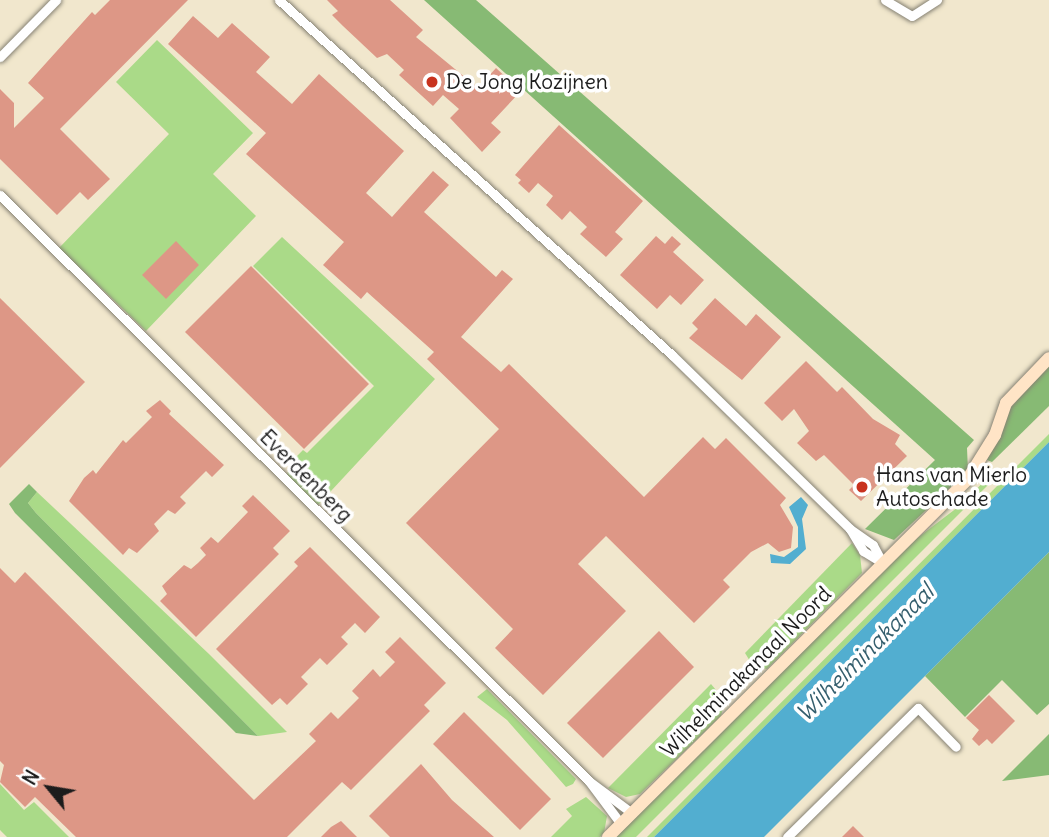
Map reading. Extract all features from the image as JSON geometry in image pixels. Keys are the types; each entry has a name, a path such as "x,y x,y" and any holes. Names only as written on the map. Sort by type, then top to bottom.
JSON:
{"street":[{"path":"0,57 56,0"},
{"path":"279,0 672,355 850,529 863,551 882,562"},
{"path":"885,0 912,16 937,0"},
{"name":"Everdenberg","path":"0,195 589,781 632,813"},
{"name":"Wilhelminakanaal Noord","path":"608,837 978,467 1006,402 1049,358"},
{"path":"788,837 918,708 956,747"},
{"name":"Everdenberg","path":"589,781 621,824"}],"green space":[{"path":"424,0 476,0 974,440 967,448 968,471 894,540 865,529 935,460"},
{"path":"157,40 253,133 213,174 256,216 146,331 59,248 169,134 116,82"},
{"path":"282,237 435,379 318,505 287,475 291,462 303,450 307,453 374,386 253,266"},
{"path":"1049,366 1049,406 992,462 987,460 1011,407"},
{"path":"1049,434 1049,442 654,837 647,837"},
{"path":"995,470 998,475 636,837 616,837 903,549 962,504"},
{"path":"29,484 37,492 28,503 36,513 258,736 236,733 15,513 9,504"},
{"path":"37,492 209,654 287,732 258,736 36,513 28,503"},
{"path":"852,543 860,555 862,573 767,669 753,666 745,653"},
{"path":"1049,552 1049,704 1037,715 1002,680 965,717 925,676"},
{"path":"711,684 725,701 721,716 640,794 626,797 608,788"},
{"path":"487,689 576,779 573,784 566,787 507,720 477,697"},
{"path":"1049,734 1049,775 1002,781"},
{"path":"0,784 24,810 34,802 69,837 7,837 0,830"},
{"path":"586,797 607,816 604,833 600,837 551,837 572,816 566,809"}],"water":[{"name":"Wilhelminakanaal","path":"1049,442 1049,552 764,837 654,837"},
{"path":"801,497 808,505 802,519 806,549 790,564 771,563 770,554 784,557 798,547 798,527 789,507"}],"building":[{"path":"110,0 188,0 60,129 110,179 88,200 80,192 57,215 0,159 0,89 14,103 14,128 44,98 28,83 92,12 95,15"},
{"path":"327,0 390,0 423,30 416,37 478,88 496,68 521,91 491,123 501,132 482,152 450,118 459,109 443,95 433,106 399,75 404,70 387,54 377,58 332,15 338,11"},
{"path":"193,16 218,38 232,23 270,57 256,72 292,104 319,74 404,151 366,193 392,217 433,171 449,185 424,212 496,277 502,270 513,279 461,337 501,372 509,364 644,497 703,437 715,449 726,438 786,498 780,505 793,527 791,548 779,552 768,543 751,552 723,580 730,587 694,623 606,536 578,564 626,611 543,695 495,648 513,629 406,523 499,429 427,359 434,352 367,292 361,299 323,265 344,242 246,154 266,133 168,44"},
{"path":"559,125 643,201 615,232 623,239 606,257 580,234 587,227 570,211 562,220 546,205 553,196 538,183 529,193 518,183 521,180 515,175"},
{"path":"656,236 665,244 672,236 681,244 673,252 704,280 681,305 670,295 657,309 620,275"},
{"path":"176,241 199,265 166,299 142,275"},
{"path":"251,266 369,384 304,449 185,332"},
{"path":"0,298 85,382 0,468"},
{"path":"715,298 746,326 756,314 781,337 742,380 689,338 698,329 692,323"},
{"path":"806,361 837,392 842,387 873,419 900,435 895,444 907,456 861,501 849,490 854,485 824,455 816,461 797,443 809,431 794,409 782,421 764,403"},
{"path":"160,400 171,411 169,414 224,465 212,477 206,471 180,497 186,503 175,514 168,510 154,524 159,531 137,553 129,548 123,555 69,501 84,478 93,470 96,474 123,440 126,443 152,417 146,411"},
{"path":"253,495 290,531 273,548 279,554 196,637 160,601 167,594 162,586 184,565 191,569 206,555 200,548 211,537 218,543 248,512 242,506"},
{"path":"310,547 380,617 365,633 355,623 341,637 348,644 327,665 320,658 301,677 308,684 287,705 280,698 272,705 216,649 298,566 294,562"},
{"path":"0,568 15,583 25,572 254,800 316,741 309,734 331,712 338,719 359,698 352,691 373,669 380,677 395,662 385,652 400,637 446,683 424,705 430,711 351,790 342,782 287,837 76,837 35,797 25,807 0,782 4,765 0,761"},
{"path":"659,631 694,667 603,758 567,723"},
{"path":"989,695 1015,721 992,744 987,739 979,746 972,739 979,730 966,718"},
{"path":"464,712 551,799 520,830 433,744"},
{"path":"421,764 452,800 494,837 390,837 369,816"},
{"path":"341,821 357,837 321,837 331,827"},
{"path":"853,826 864,837 842,837"}],"place":[{"name":"De Jong Kozijnen","path":"432,82"},
{"name":"Hans van Mierlo Autoschade","path":"862,487"}]}
